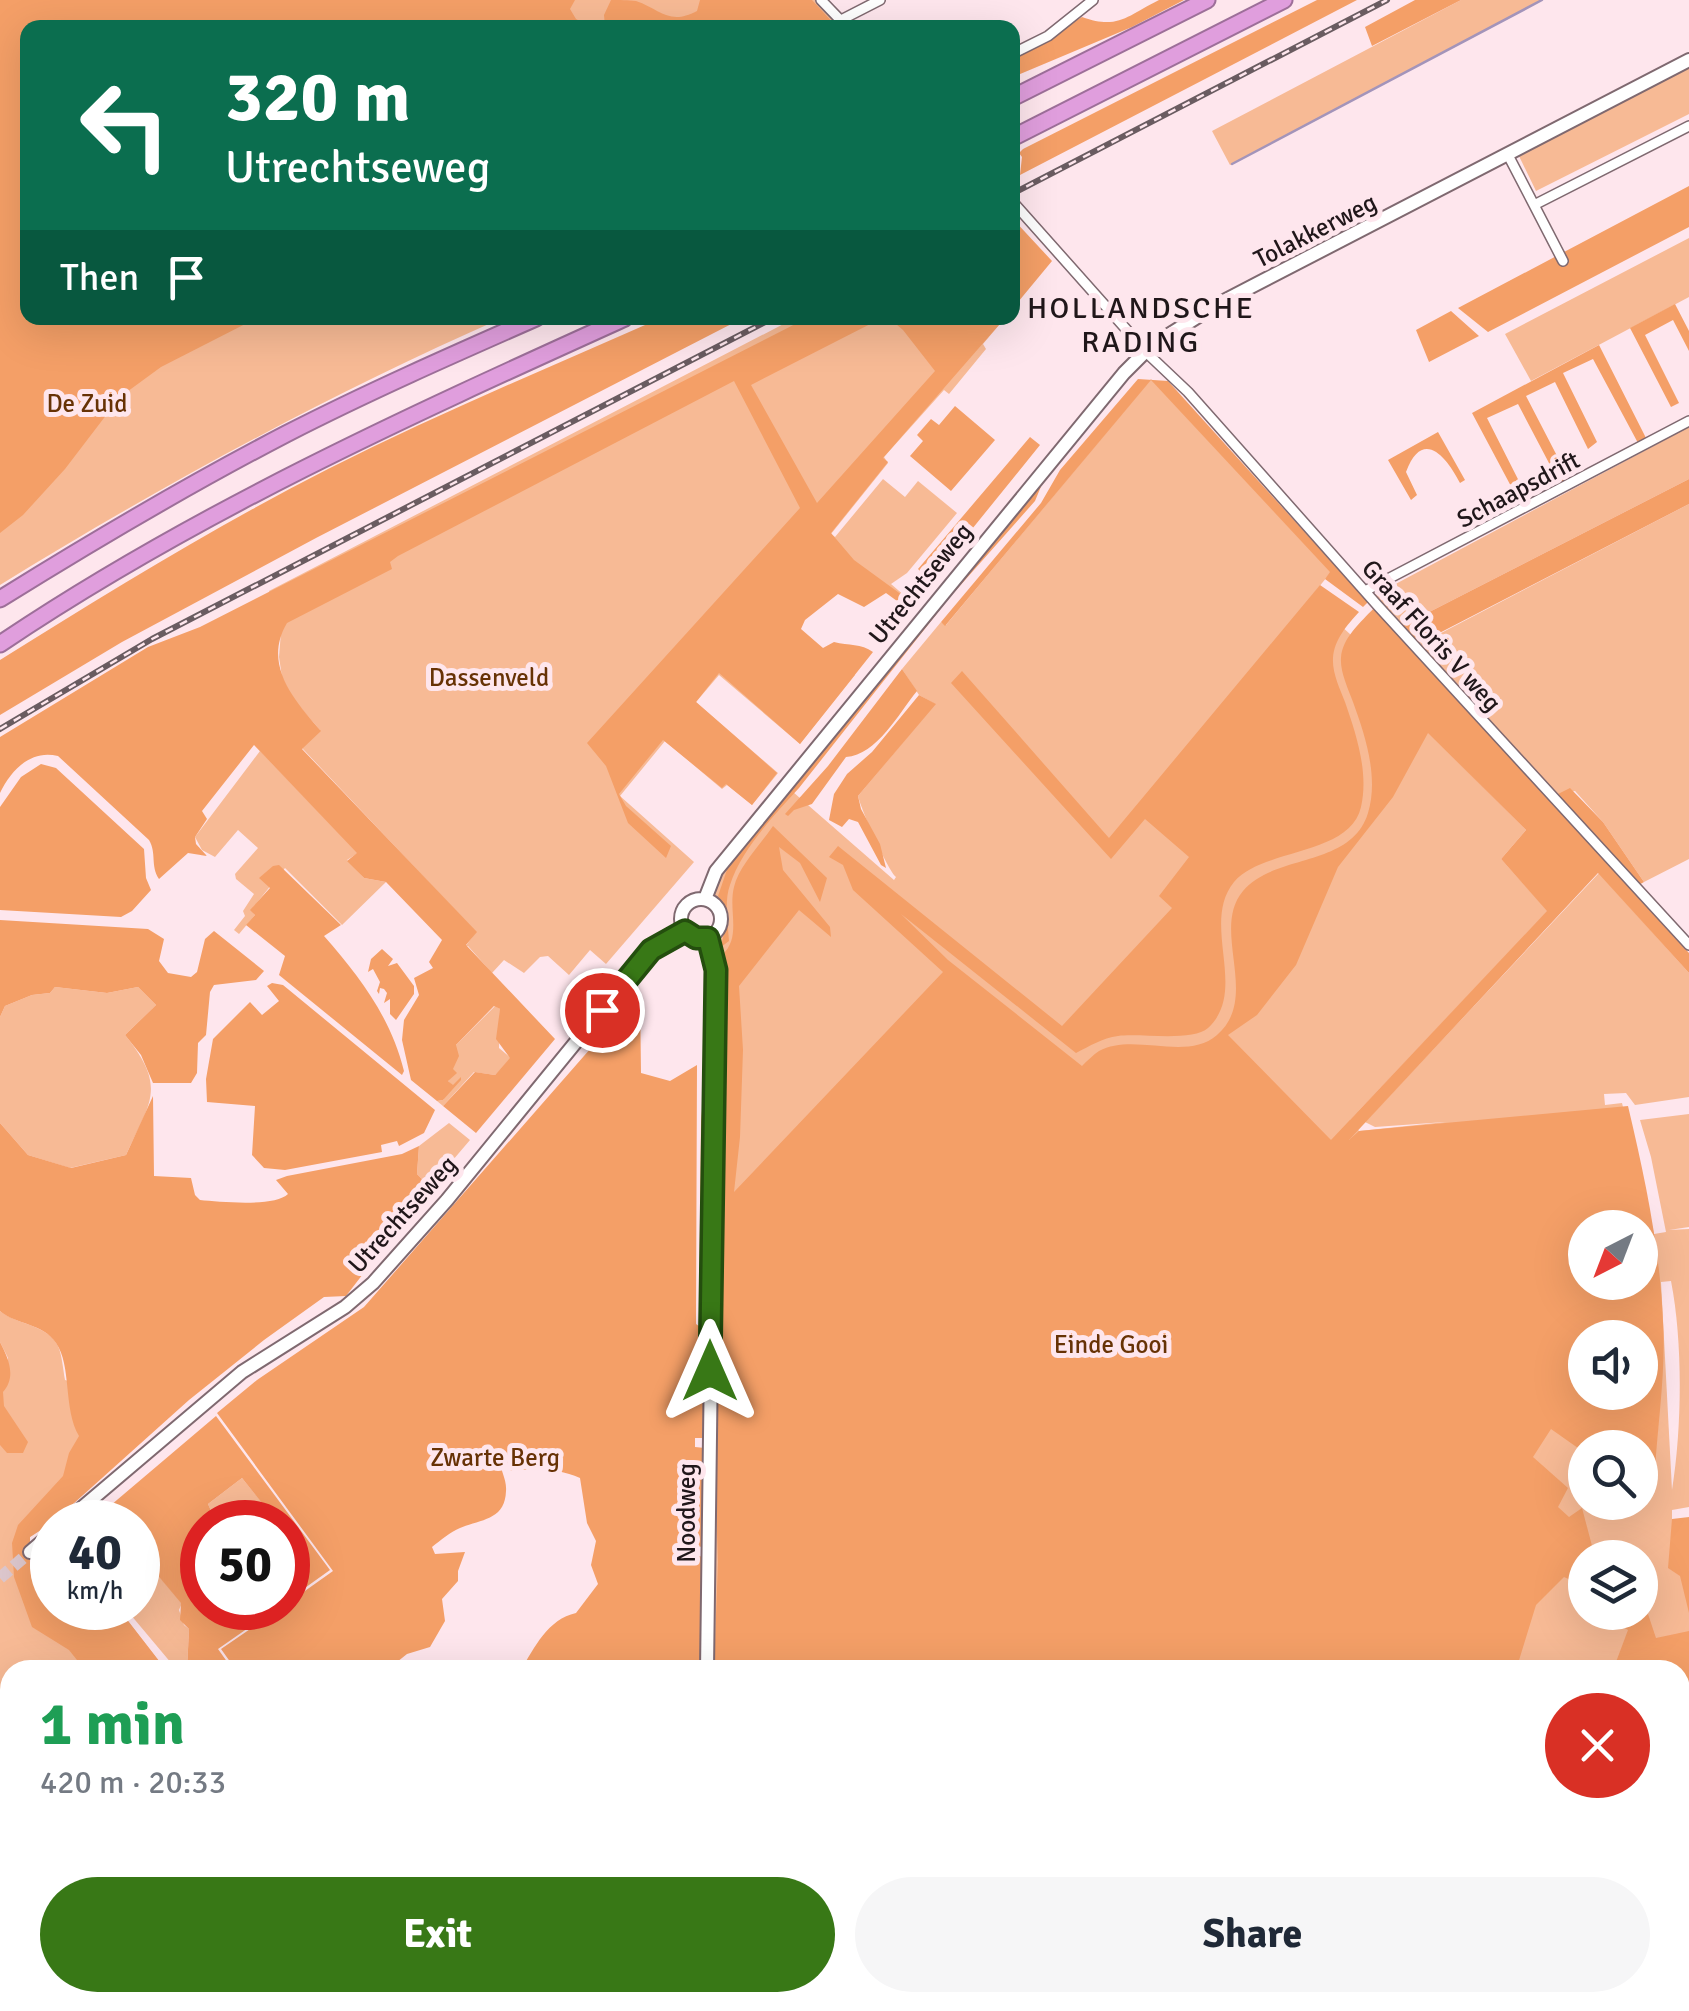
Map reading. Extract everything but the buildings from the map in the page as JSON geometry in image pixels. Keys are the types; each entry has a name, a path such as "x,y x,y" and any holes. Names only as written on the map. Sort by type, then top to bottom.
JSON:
{"highway":[{"path":"1020,94 1206,0"},
{"path":"1020,134 1284,0"},
{"path":"0,599 120,526 284,435 520,325"},
{"path":"0,644 220,512 391,424 610,325"}],"main road":[{"name":"Tolakkerweg","path":"1145,350 1218,304 1689,60"},
{"name":"Utrechtseweg","path":"705,899 716,870 1058,449 1145,350"},
{"path":"705,899 716,906 721,917 718,930 708,938 696,938 685,931 681,916 690,902 705,899"},
{"name":"Utrechtseweg","path":"91,1500 242,1372 345,1307 373,1283 447,1200 651,950 685,931"},
{"name":"Noodweg","path":"707,1660 716,970 708,938"}],"street":[{"path":"821,0 840,20"},
{"path":"850,20 880,0"},
{"path":"1020,50 1048,36 1093,0"},
{"path":"1534,204 1689,126"},
{"path":"1508,155 1563,260"},
{"name":"Graaf Floris V weg","path":"1020,209 1689,945"},
{"name":"Schaapsdrift","path":"1365,591 1689,421"}],"green space":[{"name":"De Zuid","path":"0,0 816,0 835,20 20,20 20,325 487,325 246,443 0,585"},
{"path":"0,0 575,0 570,9 578,20 20,20 20,325 243,325 161,367 120,397 65,469 23,515 0,533"},
{"path":"611,0 636,1 665,15 679,17 697,11 700,0 812,0 831,20 604,20"},
{"path":"1159,0 1184,0 1132,27 1020,74 1020,56 1082,17 1114,22"},
{"path":"1317,0 1357,0 1020,175 1023,149"},
{"path":"1415,0 1461,0 1372,46 1365,27"},
{"path":"1461,0 1543,0 1230,165 1212,131"},
{"path":"1689,66 1689,114 1536,191 1519,156"},
{"path":"1689,186 1689,227 1488,332 1458,308"},
{"path":"1020,227 1052,261 1020,300"},
{"path":"1689,238 1689,297 1531,381 1505,334"},
{"path":"1675,304 1689,331 1689,351 1673,320 1645,335 1679,403 1671,407 1630,328"},
{"path":"1451,311 1479,336 1429,362 1416,330"},
{"path":"645,325 729,325 316,538 122,642 0,715 0,660 245,513 452,410"},
{"name":"Dassenveld","path":"782,325 999,325 983,344 986,349 949,394 944,390 884,457 888,463 831,534 835,537 883,479 905,497 918,481 957,513 907,573 891,584 913,603 908,609 827,541 772,607 855,675 800,744 719,675 696,702 778,773 752,805 727,785 722,789 665,741 620,796 694,862 606,964 590,950 569,975 548,956 540,957 524,973 504,960 492,973 465,947 476,932 302,748 320,730 292,698 282,677 281,632 269,591"},
{"path":"793,325 868,325 751,385 817,503 935,371 897,325 999,325 883,458 888,462 831,533 854,560 913,603 908,609 886,593 864,607 838,594 805,620 801,629 823,648 834,642 873,652 800,744 719,673 696,702 777,773 752,805 726,784 722,788 663,740 619,794 626,806 671,846 666,858 628,823 606,766 587,743 800,508 734,381 398,556 390,562 392,569 287,623 280,638 280,668 292,695 321,731 302,749 477,932 466,945 555,1039 476,1133 443,1106 475,1072 495,1075 510,1058 496,1039 500,1009 494,1006 456,1045 459,1056 453,1069 457,1073 448,1081 453,1085 461,1080 443,1100 437,1101 411,1080 402,1040 404,1020 419,995 414,978 433,968 429,962 442,940 386,882 364,878 347,861 357,853 254,745 202,811 207,819 195,837 207,856 188,853 159,879 149,840 58,756 39,756 23,763 0,793 0,737 148,647 200,627"},
{"path":"1599,345 1646,438 1638,443 1593,359 1563,373 1597,442 1588,449 1555,382 1526,396 1569,479 1560,484 1518,404 1487,418 1529,501 1521,505 1472,413"},
{"path":"1138,379 1168,381 1368,602 1363,607 1325,579 1330,572 1151,380 945,626 941,622 1041,503 1060,470"},
{"name":"Einde Gooi","path":"1151,379 1331,572 1310,598 1381,662 1453,757 1526,830 1501,859 1548,911 1350,1120 1359,1131 1445,1122 1375,1127 1365,1122 1599,873 1689,973 1689,1097 1635,1105 1626,1093 1604,1094 1605,1105 1622,1103 1648,1210 1568,1210 1568,1300 1658,1300 1658,1233 1666,1232 1640,1120 1689,1114 1689,1227 1669,1230 1689,1229 1689,1507 1672,1510 1672,1522 1689,1520 1689,1660 707,1660 714,864 785,785 894,880 896,877 858,796 935,704 919,695 902,669 941,622 946,625","holes":["1671,1281 1679,1413 1672,1490 1661,1282"]},
{"path":"955,406 995,440 951,491 910,456 923,441 917,435 931,419 939,425"},
{"path":"1689,427 1689,479 1400,627 1375,595"},
{"path":"1438,432 1465,480 1460,483 1434,451 1420,451 1406,472 1417,495 1411,500 1388,460"},
{"path":"1030,437 1040,445 930,581 918,569"},
{"path":"1047,472 1035,501 950,597 750,846 728,891 729,941 721,947 727,918 718,896 731,858"},
{"path":"1689,479 1689,504 1420,643 1400,627"},
{"path":"1689,504 1689,859 1644,882 1603,822 1575,791 1556,795 1420,644"},
{"name":"Einde Gooi","path":"1320,585 1359,612 1339,639 1333,664 1360,753 1361,807 1354,823 1340,835 1264,863 1234,882 1221,917 1225,995 1208,1028 1191,1035 1112,1037 1076,1053 901,914 948,960 1082,1066 1099,1051 1113,1046 1190,1046 1217,1035 1229,1020 1235,1002 1231,925 1234,907 1243,891 1274,871 1329,852 1359,831 1371,799 1369,756 1341,658 1348,637 1374,608 1689,953 1689,973 1598,873 1349,1140 1359,1131 1628,1106 1650,1210 1568,1210 1568,1300 1658,1300 1658,1260 1664,1340 1658,1430 1568,1430 1568,1441 1551,1429 1533,1457 1568,1488 1558,1507 1568,1520 1585,1520 1590,1540 1568,1540 1568,1579 1564,1577 1536,1605 1519,1660 714,1660 718,1562 714,1446 717,1111 722,955 731,940 733,896 745,863 773,826 827,878 820,902 800,863 779,847 783,870 830,927 831,937 799,910 739,986 743,1050 734,1192 943,972 853,890 843,865 829,857 838,846 1062,1026 1172,908 1159,896 1189,857 1145,819 1111,859 951,683 962,671 1109,838","holes":["1428,733 1526,830 1501,859 1547,911 1331,1140 1228,1035 1257,1015 1296,965 1338,867 1393,797"]},
{"path":"902,669 917,691 886,732 868,749 846,757 812,804 785,814 828,766"},
{"path":"919,695 936,704 858,796 880,844 886,868 858,822 849,819 842,827 829,820 834,794 847,774 872,752"},
{"path":"260,751 358,853 347,860 364,878 386,882 342,925 285,868 251,910 255,915 239,934 234,930 254,894 235,874 258,848 238,830 215,857 202,850 195,837"},
{"path":"41,764 56,768 144,849 151,890 132,911 121,917 0,910 0,807 21,777"},
{"path":"1570,788 1603,822 1644,882 1637,886 1556,795"},
{"path":"279,865 341,925 324,936 362,983 382,1016 398,1052 402,1075 279,975 285,956 246,925 255,915 250,910 270,888 259,878"},
{"path":"0,920 148,929 164,939 159,961 168,973 191,977 197,972 205,939 214,931 264,971 256,980 214,985 206,1035 198,1043 197,1073 191,1083 153,1083 141,1055 125,1035 156,1005 138,987 107,993 55,987 50,993 32,995 5,1006 0,1017"},
{"path":"382,949 393,959 388,966 397,963 414,986 414,994 396,1020 390,1014 390,999 384,1003 387,993 380,988 379,994 377,991 380,982 373,969 368,972 371,959"},
{"path":"283,985 435,1110 424,1133 399,1146 397,1141 381,1145 382,1152 285,1170 264,1168 252,1155 255,1106 207,1102 206,1079 213,1039 250,1002 262,1015 279,1001 267,986"},
{"path":"55,987 107,993 138,987 156,1005 125,1035 146,1068 151,1094 126,1155 70,1168 28,1155 0,1123 0,1017 5,1006 32,995 50,993"},
{"name":"Zwarte Berg","path":"640,992 641,1073 670,1081 697,1065 696,1324 705,1337 705,1438 695,1438 695,1447 705,1448 704,1546 694,1548 694,1555 704,1557 701,1660 527,1660 543,1636 557,1621 576,1613 598,1584 591,1565 596,1541 587,1523 580,1478 546,1470 511,1471 505,1458 500,1459 505,1501 497,1513 460,1528 432,1547 435,1554 465,1552 458,1581 442,1599 445,1621 430,1647 400,1660 229,1660 221,1649 249,1630 310,1630 310,1587 333,1571 310,1540 310,1500 281,1500 217,1413 257,1380 364,1307"},
{"path":"495,1006 500,1009 499,1048 511,1058 495,1075 474,1072 443,1106 437,1101 443,1100 452,1085 448,1081 456,1045"},
{"path":"710,1019 703,1317 699,1315 701,1122"},
{"path":"153,1096 154,1176 191,1178 200,1200 272,1201 288,1194 276,1180 402,1154 419,1146 417,1174 430,1187 346,1296 324,1297 264,1340 189,1400 78,1500 41,1500 63,1476 79,1436 56,1343 44,1332 0,1311 0,1123 28,1155 71,1168 126,1155"},
{"path":"449,1123 470,1140 430,1187 417,1174 419,1146"},
{"path":"0,1311 53,1339 65,1380 106,1393 62,1500 30,1500 30,1630 135,1630 158,1660 0,1660 0,1387 8,1358 0,1342"},
{"path":"0,1342 10,1373 3,1392 4,1406 28,1442 23,1453 7,1453 0,1445"},
{"path":"216,1416 278,1500 260,1500 242,1478 213,1500 180,1500 180,1602 160,1578 160,1500 117,1500"},
{"path":"242,1478 260,1500 213,1500"},
{"path":"30,1512 30,1621 14,1577 12,1543 18,1525"},
{"path":"1689,1517 1689,1613 1680,1576 1668,1568 1672,1519"},
{"path":"310,1543 330,1570 310,1584"},
{"path":"160,1578 180,1601 180,1630 189,1630 187,1660 169,1660 143,1630 160,1630"},
{"path":"37,1630 135,1630 158,1660 77,1660 69,1650"},
{"path":"189,1630 245,1630 218,1649 226,1660 187,1660"},
{"path":"1628,1630 1653,1630 1656,1638 1689,1631 1689,1660 1617,1660"}],"waterway":[{"path":"1232,164 1542,0"}],"tunnel":[{"path":"0,1578 30,1552"}],"railway":[{"path":"1020,190 1387,0"},
{"path":"0,729 152,639 759,325"}],"district":[{"name":"HOLLANDSCHE RADING","path":"1141,325"}],"route":[{"path":"602,1010 651,950 685,931 696,938 708,938 716,970 710,1371"}]}
